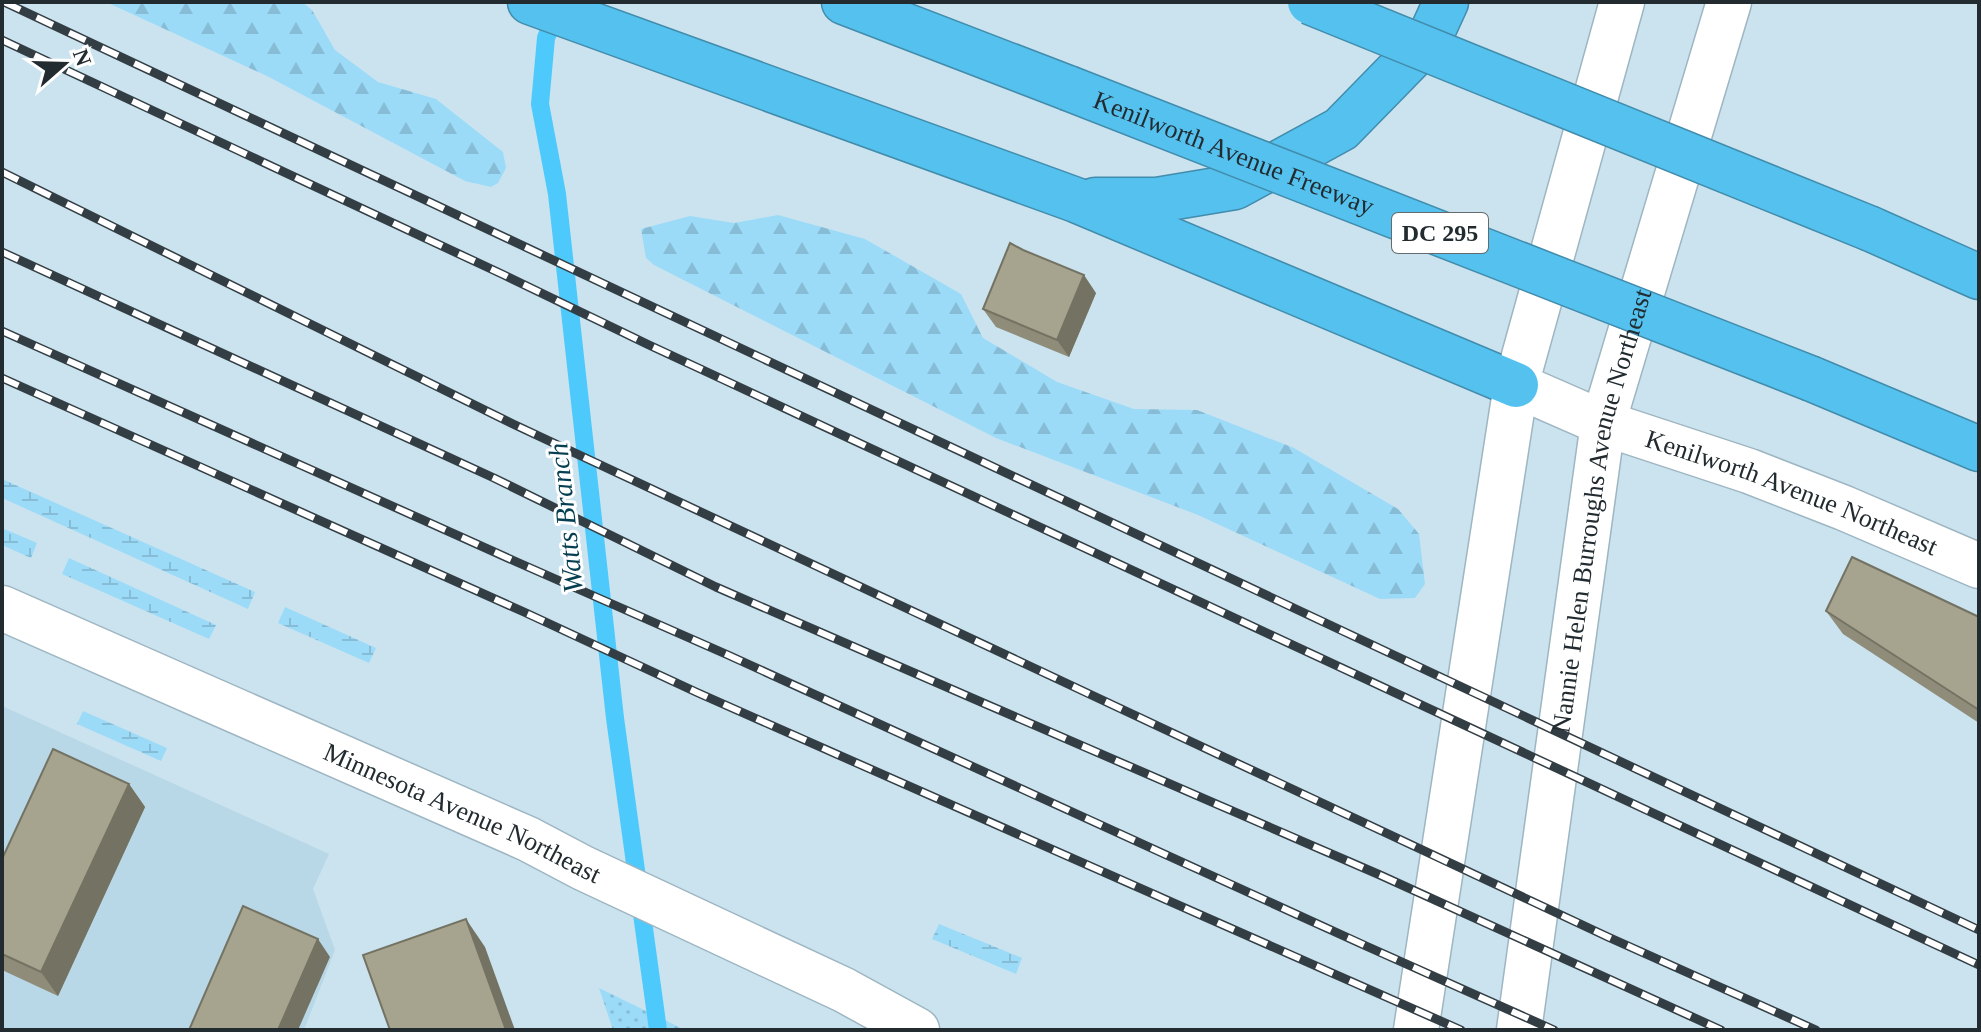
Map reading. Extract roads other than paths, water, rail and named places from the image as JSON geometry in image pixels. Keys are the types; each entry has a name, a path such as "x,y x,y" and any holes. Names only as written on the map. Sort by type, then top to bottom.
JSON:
{"highway":[{"path":"530,2 1076,200 1516,385"},
{"name":"Kenilworth Avenue Freeway","path":"844,2 1812,379 1979,449"},
{"path":"1310,2 1871,229 1979,277"},
{"path":"1076,200 1157,200 1235,187 1341,129 1429,39 1446,2"}],"main road":[{"path":"1416,1030 1516,385 1622,2"},
{"name":"Nannie Helen Burroughs Avenue Northeast","path":"1519,1030 1603,423 1729,2"},
{"name":"Kenilworth Avenue Northeast","path":"1516,385 1603,423 1749,471 1844,508 1979,566"},
{"name":"Minnesota Avenue Northeast","path":"2,608 528,839 583,868 844,990 917,1030"}],"waterway":[{"name":"Watts Branch","path":"557,11 546,38 540,104 557,194 615,718 658,1030"}],"railway":[{"path":"4,2 1979,930"},
{"path":"2,40 1979,965"},
{"path":"2,172 513,424 1608,937 1816,1030"},
{"path":"2,252 494,478 716,587 1380,875 1721,1030"},
{"path":"2,331 728,655 1554,1030"},
{"path":"2,378 696,692 1461,1030"}]}
